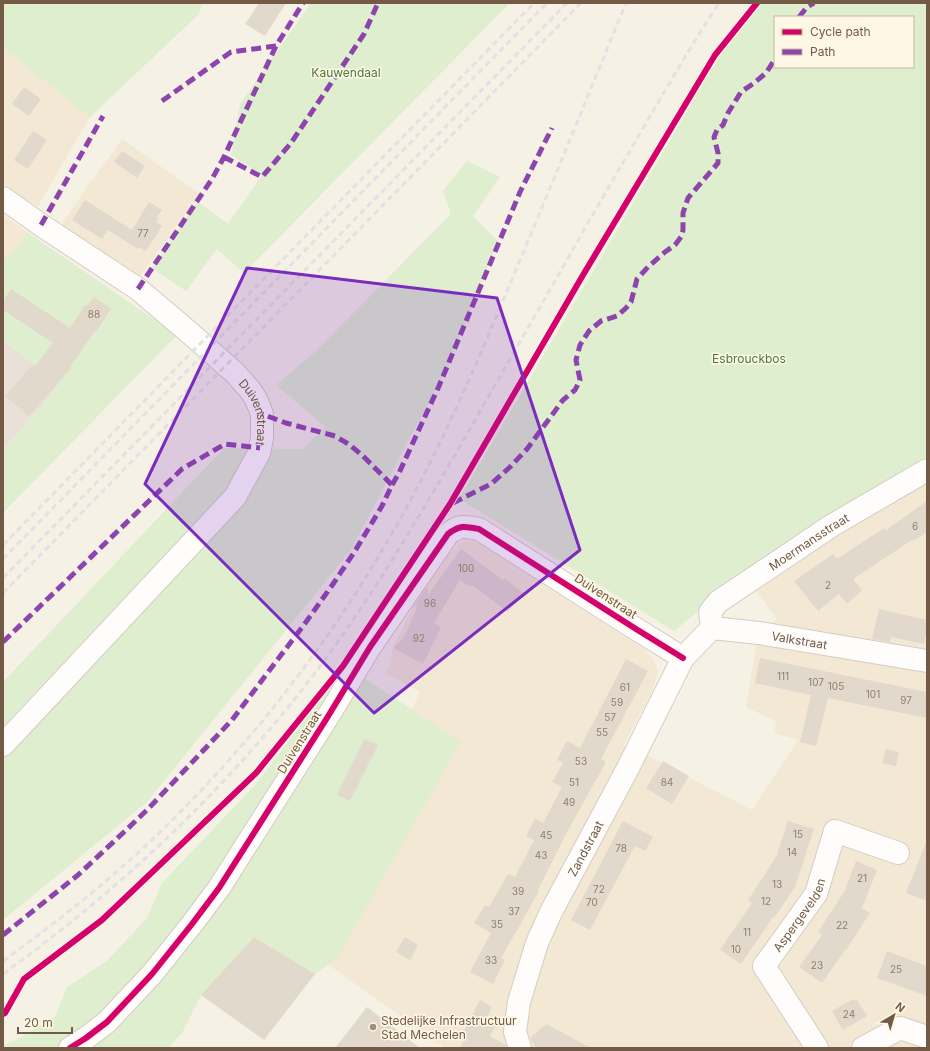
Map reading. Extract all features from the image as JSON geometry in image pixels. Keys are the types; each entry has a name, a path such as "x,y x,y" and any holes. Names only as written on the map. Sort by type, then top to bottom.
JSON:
{"street":[{"name":"Duivenstraat","path":"3,198 36,222 138,289 192,334 236,374 256,399 262,414 262,438 259,453 234,497 3,745"},
{"name":"Moermansstraat","path":"712,628 710,612 718,602 831,526 927,470"},
{"name":"Duivenstraat","path":"70,1048 86,1038 106,1022 152,974 219,888 327,718 370,647 448,534 455,529 465,526 479,529 684,658"},
{"path":"684,658 712,628"},
{"name":"Valkstraat","path":"712,628 759,632 927,661"},
{"name":"Zandstraat","path":"520,1048 515,1032 519,1002 537,943 551,912 628,768 684,658"},
{"name":"Aspergevelden","path":"817,1048 764,966 816,894 835,831 898,852"},
{"path":"863,1048 900,1028 927,1037"}],"highlighted area":[{"path":"247,268 497,298 580,550 374,713 145,484"}],"shaded area":[{"path":"3,48 90,117 38,206 23,198 3,183"},
{"path":"122,139 200,194 140,276 64,226 63,221"},
{"path":"3,215 27,232 8,261 3,257"},
{"path":"3,340 59,385 3,450"},
{"path":"927,459 927,1048 445,1048 326,963 315,975 295,957 420,692 385,673 390,663 393,648 413,606 445,557 464,540 476,542 643,648 655,662 658,671 652,692 624,745 752,810 798,740 774,733 776,721 746,707 757,642 777,619 756,591 826,539"}],"green space":[{"path":"3,3 203,3 198,15 90,117 3,48"},
{"name":"Kauwendaal","path":"311,3 510,3 244,273 217,249 186,291 152,268 197,201 228,224 262,175 231,155 240,104"},
{"name":"Esbrouckbos","path":"762,3 927,3 927,459 707,604 674,631 459,499 719,57"},
{"path":"467,161 500,177 473,216 498,241 449,364 351,550 147,802 3,920 3,682 224,448 303,449 325,427 276,385 317,350 451,214 443,191"},
{"path":"27,232 177,335 3,513 3,450 59,385 3,340 3,257 8,260"},
{"path":"346,666 461,742 337,958 315,974 254,937 201,995 182,1033 168,1048 3,1048 3,1046 55,1017 67,987 107,961 147,918 162,883 255,785"}],"building":[{"path":"259,3 286,3 265,36 245,24"},
{"path":"24,87 41,99 29,116 12,104"},
{"path":"33,131 47,140 28,169 14,160"},
{"path":"122,151 145,166 137,178 114,162"},
{"path":"85,200 132,230 149,202 162,210 157,217 156,222 162,226 146,251 139,247 138,249 108,230 102,239 72,220"},
{"path":"11,289 70,328 85,305 87,306 94,297 111,309 70,367 71,368 29,416 5,396 33,364 35,366 53,343 3,310 3,301"},
{"path":"927,501 927,532 913,541 912,540 853,579 862,590 847,604 839,594 818,611 794,581 833,554 837,559 884,528 886,530"},
{"path":"461,549 503,580 504,578 523,593 508,612 472,585 470,587 460,580 434,623 441,627 423,664 393,648 404,637 417,608 414,606 427,587 428,595"},
{"path":"879,609 927,620 924,644 891,637 890,642 872,639"},
{"path":"760,658 927,692 927,718 828,698 816,746 800,742 811,695 755,683"},
{"path":"626,659 648,671 601,759 606,762 566,834 538,890 539,891 501,958 505,960 493,984 470,972 491,933 474,923 485,905 489,907 508,874 515,877 534,840 526,836 535,818 543,823 562,787 552,782 563,763 557,760 567,741 580,748"},
{"path":"364,739 378,745 350,801 337,795"},
{"path":"886,749 899,752 896,766 882,763"},
{"path":"663,761 689,776 672,804 646,788"},
{"path":"623,821 653,837 645,851 635,846 590,930 571,920"},
{"path":"788,821 814,829 795,887 741,964 720,950 752,903 748,900 778,854"},
{"path":"927,842 927,901 906,893"},
{"path":"856,861 877,870 862,908 870,913 822,983 799,967 822,935 818,932 844,892"},
{"path":"254,937 315,974 264,1040 201,995"},
{"path":"405,937 418,945 410,960 396,952"},
{"path":"887,951 927,966 927,996 877,978"},
{"path":"480,1000 492,1007 486,1019 496,1025 490,1036 506,1045 507,1048 460,1048 466,1037 462,1035"},
{"path":"852,1000 857,1000 867,1016 843,1030 832,1011"},
{"name":"Stedelijke Infrastructuur Stad Mechelen","path":"367,1007 420,1048 335,1048"},
{"path":"546,1024 591,1048 536,1048 530,1038"}],"railway":[{"path":"3,545 534,3"},
{"path":"3,559 547,3"},
{"path":"3,578 567,3"},
{"path":"3,593 581,3"},
{"path":"3,961 63,916 101,885 139,852 189,803 221,769 280,699 335,625 403,515 453,415 527,244 626,3"},
{"path":"3,974 90,906 172,833 248,754 318,669 361,609 381,578 457,452 600,202 719,3"}],"marked path":[{"path":"138,289 212,179 224,157 276,46 303,3"},
{"path":"224,157 262,177 291,143 364,34 378,3"},
{"path":"800,16 807,7 814,3"},
{"path":"162,101 231,52 276,46"},
{"path":"453,503 491,484 510,467 527,449 563,400 575,390 580,380 576,360 580,345 589,331 601,321 617,316 626,308 631,302 637,279 648,267 675,245 681,237 683,230 683,213 688,198 718,163 718,153 714,137 717,130 723,125 728,113 741,92 766,73 774,61"},
{"path":"41,225 103,116"},
{"path":"392,485 439,386 520,192 552,128"},
{"path":"3,935 78,875 124,832 148,809 232,720 333,584 382,506 392,485 350,445 335,436 286,423 262,414"},
{"path":"3,642 182,469 225,444 260,448"}],"cycle path":[{"path":"3,1014 5,1013 24,979 102,920 256,773 343,666 450,504 583,275 715,55 757,3"},
{"path":"70,1048 107,1022 152,974 219,888 327,718 370,647 448,534 452,531 462,527 479,529 683,658"}],"place":[{"name":"Stedelijke Infrastructuur Stad Mechelen","path":"373,1027"}]}
